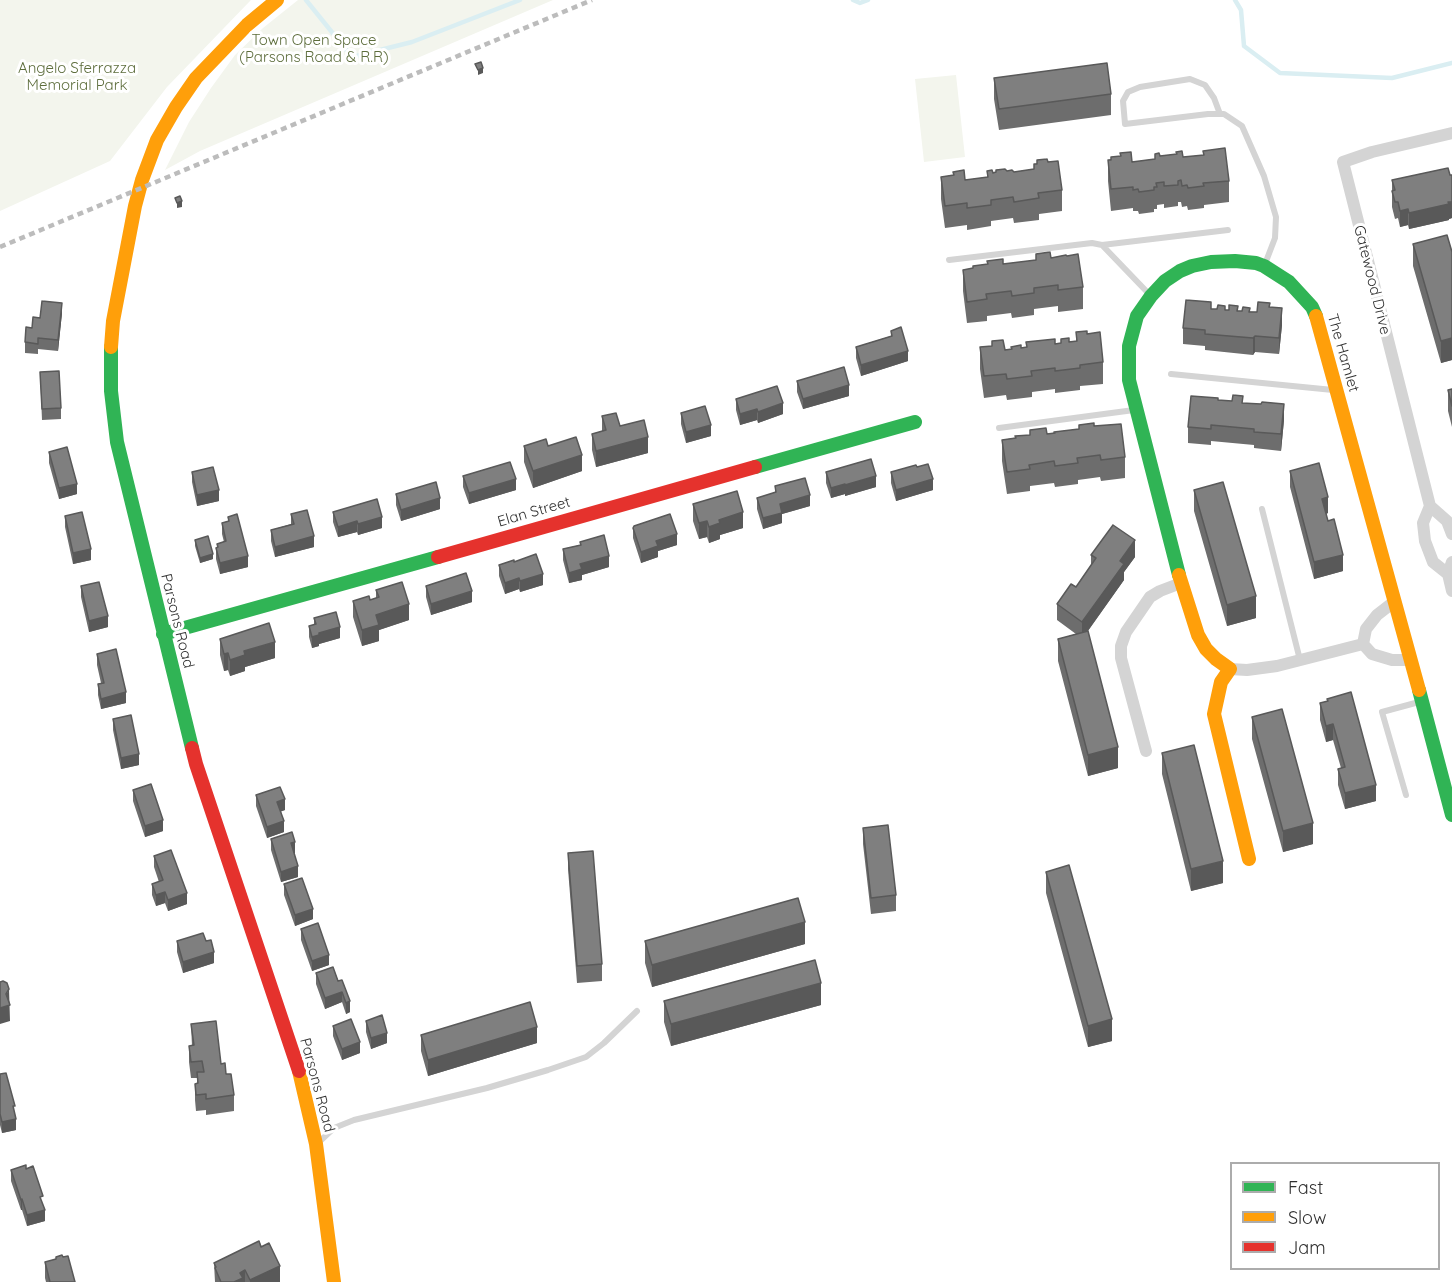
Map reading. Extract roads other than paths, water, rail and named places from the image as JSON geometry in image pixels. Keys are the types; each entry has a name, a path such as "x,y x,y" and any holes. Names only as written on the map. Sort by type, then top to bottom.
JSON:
{"street":[{"name":"Parsons Road","path":"277,0 247,25 196,78 157,140 146,166 135,207 113,321 111,391 117,442 196,764 298,1069 316,1144 334,1282"},
{"name":"Gatewood Drive","path":"1452,133 1372,152 1343,162 1430,506 1447,521 1452,534"},
{"name":"The Hamlet","path":"1230,669 1206,649 1198,635 1181,582 1129,380 1128,361 1129,346 1137,316 1150,296 1165,281 1180,271 1192,267 1211,262 1235,261 1264,266 1289,282 1303,296 1318,320 1422,701 1447,776 1452,816"},
{"name":"Elan Street","path":"163,634 915,422"},
{"name":"Gatewood Drive","path":"1430,506 1423,523 1425,541 1433,562 1450,568 1452,591"},
{"path":"1146,751 1121,658 1121,646 1126,632 1150,597 1181,582"},
{"path":"1395,601 1377,615 1365,629 1363,644 1372,654 1392,660 1411,660"},
{"path":"1249,859 1214,714 1221,682 1230,669 1247,670 1277,666 1363,644"}],"lane":[{"path":"1220,114 1214,98 1205,85 1191,79 1140,87 1128,92 1123,101 1125,124 1224,114 1242,126 1264,176 1276,217 1275,238 1264,266"},
{"path":"950,260 1228,230"},
{"path":"1102,245 1150,296"},
{"path":"1171,374 1337,390"},
{"path":"999,428 1138,410"},
{"path":"1262,509 1300,660"},
{"path":"1406,795 1382,712 1422,701"},
{"path":"316,1144 334,1128 354,1120 488,1088 586,1057 637,1011"}],"waterway":[{"path":"306,0 352,57 412,42 520,0"},
{"path":"853,0 860,3 868,0"},
{"path":"1235,0 1241,10 1244,46 1280,73 1392,78 1452,63"}],"railway":[{"path":"0,247 592,0"}],"park label":[{"name":"Town Open Space (Parsons Road & R.R)","path":"314,48"},
{"name":"Angelo Sferrazza Memorial Park","path":"77,76"}]}
